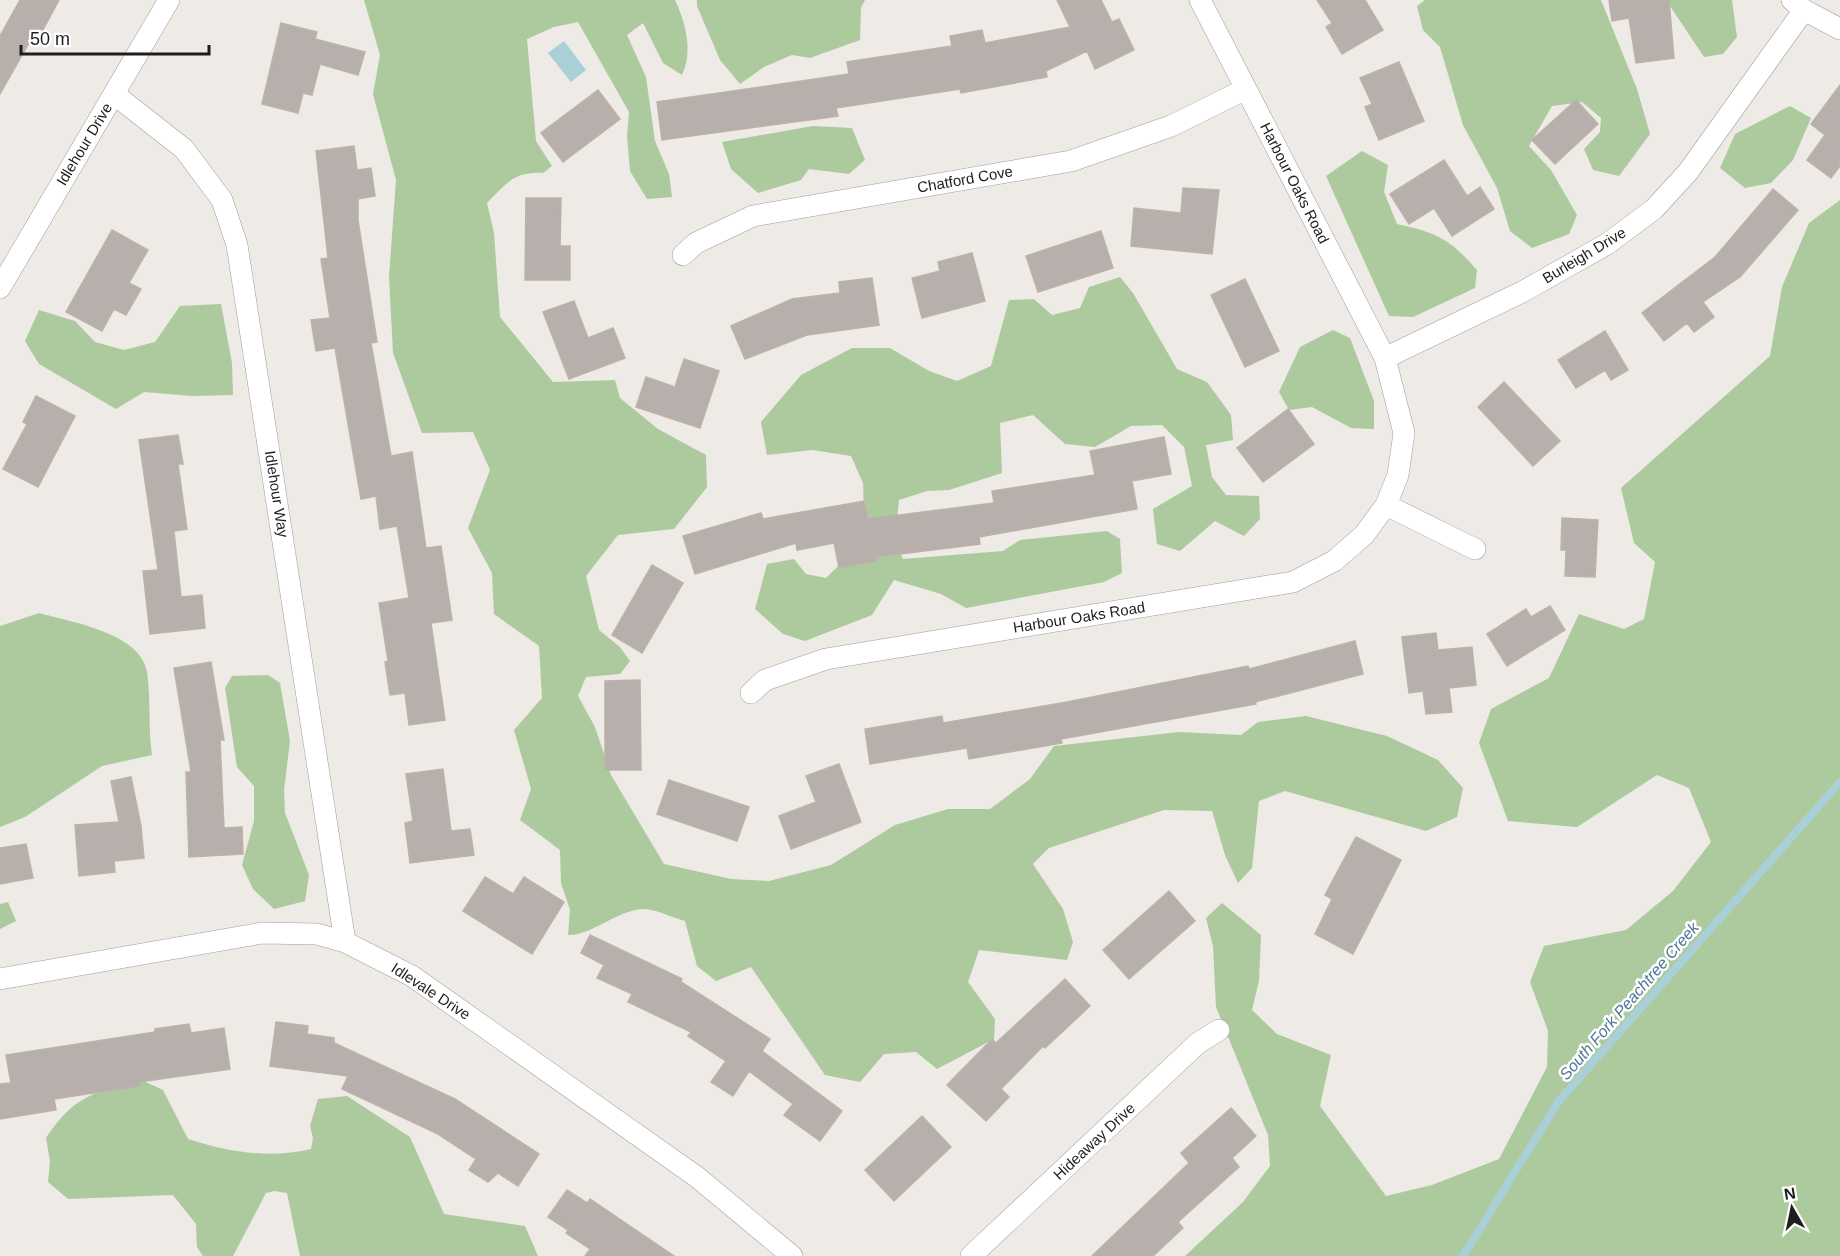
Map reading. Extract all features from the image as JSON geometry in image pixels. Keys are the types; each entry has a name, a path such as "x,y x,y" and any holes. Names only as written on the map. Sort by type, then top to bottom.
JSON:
{"street":[{"name":"Idlehour Drive","path":"0,288 168,0"},
{"name":"Harbour Oaks Road","path":"751,693 765,680 826,659 1293,582 1334,561 1364,534 1386,505 1398,475 1404,433 1385,358 1200,0"},
{"path":"1798,5 1840,29"},
{"name":"Burleigh Drive","path":"1385,358 1532,286 1607,244 1654,209 1689,172 1798,5"},
{"name":"Chatford Cove","path":"683,255 696,243 753,216 1071,161 1171,126 1246,90"},
{"name":"Idlehour Way","path":"114,94 184,149 222,200 237,245 345,942"},
{"path":"1386,505 1475,549"},
{"name":"Idlevale Drive","path":"0,979 261,933 316,934 345,942 422,982 697,1177 792,1256"},
{"name":"Hideaway Drive","path":"971,1256 1198,1042 1219,1030"}],"green space":[{"path":"364,0 675,0 682,18 688,47 682,75 663,63 643,23 627,35 646,77 655,141 669,174 672,197 647,199 630,171 627,137 629,112 578,22 554,27 527,39 536,141 552,166 543,173 525,174 511,180 487,203 494,233 500,317 553,382 615,380 620,398 658,429 706,455 707,487 674,529 618,535 586,576 599,630 620,647 630,661 620,674 586,677 578,696 595,727 611,775 664,864 731,879 769,881 831,865 895,825 948,809 990,809 1030,779 1054,746 1179,732 1241,735 1258,722 1306,716 1387,736 1438,760 1463,788 1457,817 1426,831 1285,791 1259,801 1252,868 1238,883 1225,855 1212,811 1164,810 1049,848 1033,864 1063,909 1073,942 1067,960 979,950 968,982 995,1019 994,1039 937,1069 916,1052 884,1054 860,1082 825,1075 751,967 716,981 697,966 685,921 654,910 634,910 586,931 568,935 570,910 561,883 560,850 520,820 531,789 514,730 542,698 539,646 494,614 492,573 468,528 490,470 473,432 422,433 393,353 389,277 396,180 373,94 380,55"},
{"path":"697,0 865,0 861,8 860,40 810,58 792,55 764,67 740,84 720,60 697,6"},
{"path":"1425,0 1601,0 1637,89 1650,134 1619,176 1593,170 1584,149 1600,132 1601,118 1582,102 1552,106 1529,146 1551,170 1577,215 1569,234 1532,248 1510,231 1497,188 1463,125 1440,47 1423,30 1417,6"},
{"path":"1666,0 1732,0 1737,37 1723,54 1704,57"},
{"path":"1790,106 1811,118 1793,160 1771,183 1745,188 1720,168 1735,134"},
{"path":"813,126 852,128 865,160 849,174 809,169 801,180 758,193 731,169 722,142"},
{"path":"1362,151 1388,165 1384,192 1397,224 1433,234 1450,244 1477,270 1475,288 1413,317 1389,316 1326,176"},
{"path":"1840,200 1840,1256 1185,1256 1243,1202 1270,1166 1268,1135 1216,1007 1213,946 1206,918 1222,903 1261,935 1259,981 1252,1010 1277,1034 1331,1055 1320,1106 1386,1196 1432,1185 1499,1159 1547,1067 1548,1031 1530,982 1544,946 1626,930 1673,891 1711,842 1689,788 1657,775 1577,827 1508,821 1479,743 1491,709 1549,678 1579,614 1624,629 1644,619 1655,562 1634,543 1621,488 1770,356 1782,287 1809,223"},
{"path":"1120,277 1133,293 1177,369 1207,382 1231,415 1233,440 1206,445 1212,477 1226,495 1259,496 1260,519 1244,536 1215,521 1180,551 1157,544 1153,509 1192,486 1184,447 1162,425 1131,426 1095,447 1065,444 1033,415 1000,423 1002,473 949,490 927,491 899,500 895,541 903,559 1003,551 1020,540 1107,531 1120,539 1122,573 1104,582 966,608 941,594 894,580 872,615 805,641 783,634 755,609 767,564 794,559 806,574 826,578 865,540 863,483 851,456 812,450 767,455 761,422 801,375 852,348 890,348 929,371 957,381 991,366 1009,300 1034,299 1052,315 1080,308 1089,287"},
{"path":"221,304 232,363 233,395 192,396 144,392 116,409 39,364 25,341 39,310 75,321 95,342 124,350 155,342 180,306"},
{"path":"1333,330 1350,338 1374,401 1374,429 1351,428 1312,407 1289,410 1279,392 1300,347"},
{"path":"39,613 103,631 132,648 142,659 147,672 152,755 102,766 25,817 0,827 0,626"},
{"path":"268,675 280,683 290,741 284,790 285,813 309,875 305,901 274,909 253,889 242,865 254,821 254,786 237,767 225,688 232,676"},
{"path":"8,902 16,921 0,929 0,904"},
{"path":"139,1079 163,1090 188,1139 249,1153 296,1152 311,1149 313,1138 310,1126 318,1099 347,1096 410,1137 444,1214 525,1226 538,1256 300,1256 287,1193 274,1191 266,1193 233,1256 203,1256 197,1247 196,1224 173,1195 68,1199 48,1182 50,1161 46,1138 76,1104 109,1088"}],"water":[{"path":"564,41 586,70 571,82 548,53"}],"building":[{"path":"20,0 59,0 38,39 33,36 0,94 0,36"},
{"path":"1057,0 1101,0 1112,22 1119,19 1134,50 1095,69 1087,51 1046,71 1047,77 961,93 960,89 836,108 838,116 662,140 657,102 849,74 847,62 952,46 950,36 982,30 985,43 1070,27"},
{"path":"1317,0 1365,0 1383,30 1342,54 1326,27 1332,23"},
{"path":"1609,0 1669,0 1674,58 1636,63 1629,18 1612,21"},
{"path":"281,23 317,32 315,39 365,52 358,75 320,64 312,95 303,93 298,113 262,104"},
{"path":"1399,62 1424,121 1379,140 1365,107 1372,104 1360,78"},
{"path":"1840,85 1840,166 1831,178 1807,160 1825,135 1811,124"},
{"path":"598,90 620,119 563,162 541,133"},
{"path":"1576,100 1598,124 1555,164 1532,140"},
{"path":"354,146 357,170 371,168 375,196 358,199 358,220 377,342 371,343 391,456 412,452 426,548 441,546 452,620 431,623 445,720 409,725 405,693 390,695 385,662 388,661 379,603 409,598 397,526 380,529 376,496 361,499 335,348 316,351 311,320 330,318 321,259 328,258 316,151"},
{"path":"1444,160 1467,196 1480,187 1494,209 1452,236 1434,208 1409,224 1390,194"},
{"path":"1183,188 1219,190 1212,254 1131,246 1134,208 1181,213"},
{"path":"1773,189 1798,210 1740,277 1703,302 1714,317 1694,332 1687,323 1664,341 1642,313 1715,257"},
{"path":"526,198 561,198 560,246 570,246 570,280 525,280"},
{"path":"112,230 148,250 129,283 141,289 126,315 114,309 102,331 66,312"},
{"path":"1101,231 1113,268 1038,292 1026,256"},
{"path":"972,253 985,301 922,318 912,278 940,271 938,262"},
{"path":"872,278 879,325 807,335 745,359 731,326 792,299 840,293 839,282"},
{"path":"1245,279 1279,351 1245,367 1211,295"},
{"path":"574,301 588,338 613,328 625,358 569,379 543,312"},
{"path":"1605,331 1628,370 1611,380 1605,370 1576,388 1558,360"},
{"path":"684,359 719,371 700,428 636,407 646,377 675,387"},
{"path":"1504,382 1560,441 1533,466 1478,407"},
{"path":"36,396 75,416 38,487 3,469 27,424 23,422"},
{"path":"1288,409 1314,444 1263,482 1237,448"},
{"path":"178,435 183,464 178,464 187,529 174,531 181,597 202,595 205,628 150,634 143,571 158,570 139,440"},
{"path":"1164,437 1171,474 1132,481 1137,509 979,537 980,544 875,557 876,561 839,568 834,543 797,550 796,543 695,574 683,536 761,513 763,519 864,501 868,519 994,503 992,491 1095,475 1090,451"},
{"path":"1562,518 1598,520 1595,577 1565,576 1566,550 1561,550"},
{"path":"652,565 683,583 642,653 612,635"},
{"path":"1550,606 1565,630 1507,666 1487,634 1526,609 1531,617"},
{"path":"1436,633 1438,650 1472,647 1476,685 1449,688 1452,712 1426,714 1423,691 1409,693 1402,637"},
{"path":"1355,641 1363,674 1255,702 1256,704 1061,739 1062,743 969,759 967,748 870,764 865,729 942,716 943,723 1067,702 1248,666 1249,669"},
{"path":"211,662 224,740 220,740 224,828 242,827 243,854 189,857 186,772 191,772 174,668"},
{"path":"640,680 641,770 605,770 605,681"},
{"path":"839,764 861,822 791,849 779,816 816,802 806,776"},
{"path":"443,769 451,831 470,829 474,855 410,863 405,823 413,821 406,774"},
{"path":"131,777 141,826 144,858 114,861 115,872 79,876 75,825 119,822 111,781"},
{"path":"669,780 749,807 737,841 657,814"},
{"path":"1356,837 1401,860 1353,954 1315,934 1332,899 1325,895"},
{"path":"26,844 33,878 0,884 0,848"},
{"path":"485,877 513,894 524,877 564,902 532,954 463,911"},
{"path":"1169,891 1195,921 1129,979 1103,950"},
{"path":"590,935 682,979 681,982 770,1039 762,1051 842,1111 820,1141 784,1115 793,1104 749,1071 733,1096 711,1082 726,1061 688,1036 691,1032 628,1002 632,994 597,978 604,965 581,953"},
{"path":"1065,979 1090,1006 1045,1048 1043,1046 1001,1089 1009,1097 986,1121 947,1085 992,1039 996,1043"},
{"path":"276,1022 308,1026 307,1034 334,1038 334,1043 455,1099 539,1154 518,1186 498,1173 488,1182 469,1170 476,1159 438,1134 342,1089 348,1076 270,1066"},
{"path":"189,1024 191,1033 224,1028 230,1069 139,1082 140,1086 54,1099 56,1110 0,1119 0,1084 11,1083 6,1055 155,1032 155,1029"},
{"path":"1231,1108 1256,1136 1232,1158 1239,1167 1178,1222 1183,1228 1153,1256 1092,1256 1189,1163 1181,1153"},
{"path":"922,1116 951,1147 894,1201 865,1170"},
{"path":"567,1190 587,1203 590,1199 674,1256 585,1256 590,1249 566,1233 568,1230 548,1217"}],"waterway":[{"name":"South Fork Peachtree Creek","path":"1463,1256 1558,1102 1840,782"}]}
